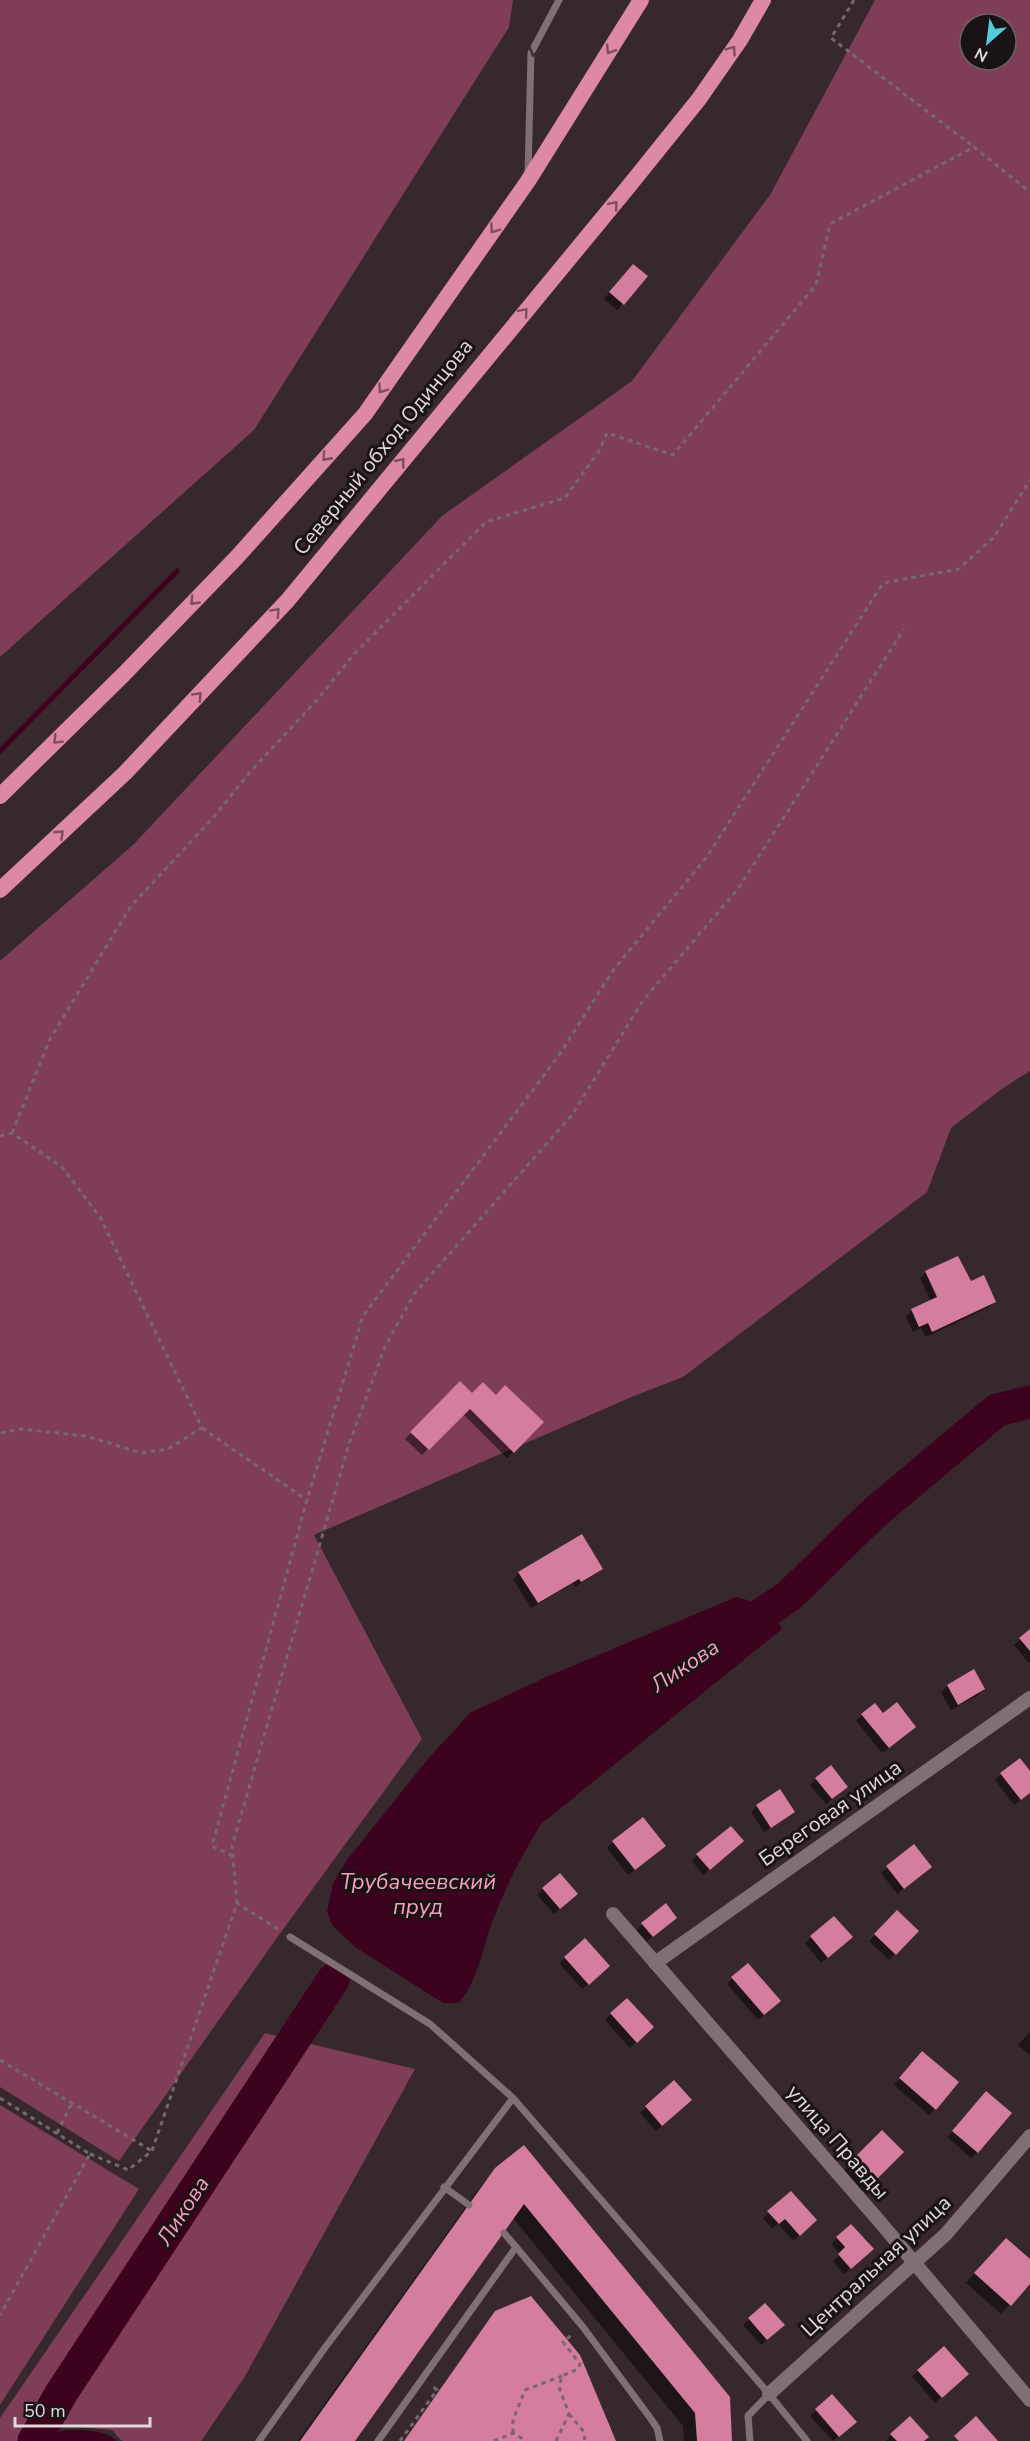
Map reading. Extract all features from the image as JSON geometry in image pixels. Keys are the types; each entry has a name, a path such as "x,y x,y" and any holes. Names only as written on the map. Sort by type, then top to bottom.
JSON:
{"highway":[{"name":"Северный обход Одинцова","path":"0,796 124,674 237,557 365,414 528,181 641,0"},
{"name":"Северный обход Одинцова","path":"0,890 125,773 288,600 699,99 740,40 763,0"}],"street":[{"name":"Береговая улица","path":"655,1963 1030,1698"},
{"name":"улица Правды","path":"613,1914 1030,2400"},
{"name":"Центральная улица","path":"770,2394 946,2234 1030,2136"}],"lane":[{"path":"528,181 531,53 559,0"},
{"path":"290,1937 430,2024 513,2098 770,2394 807,2441"},
{"path":"259,2441 444,2187 513,2098"},
{"path":"444,2187 469,2205"},
{"path":"504,2233 603,2355 657,2428 660,2441"},
{"path":"378,2441 516,2247"},
{"path":"750,2441 748,2416 770,2394"}],"path":[{"path":"854,0 831,38 1030,192"},
{"path":"12,1133 50,1039 131,906 213,818 250,772 318,699 355,652 486,522 565,498 599,451 607,433 673,455 816,285 830,224 974,147"},
{"path":"233,1856 212,1846 307,1500 363,1316 559,1054 614,969 706,858 883,583 959,569 994,537 1030,480"},
{"path":"0,2098 90,2154 128,2170 152,2151 237,1904 232,1846 349,1444 386,1347 414,1294 572,1115 644,999 738,889 904,629"},
{"path":"0,1136 12,1133 62,1167 100,1217 202,1428 307,1500"},
{"path":"0,1433 21,1429 86,1436 141,1453 168,1449 202,1428"},
{"path":"237,1904 290,1937"},
{"path":"0,2060 152,2151"},
{"path":"57,2133 72,2103"},
{"path":"0,2315 90,2154"},
{"path":"513,2433 513,2420 525,2390 578,2369 580,2364 563,2342 571,2335"},
{"path":"562,2376 559,2386 569,2414 584,2432 585,2441"},
{"path":"400,2441 438,2390"},
{"path":"556,2441 569,2414"},
{"path":"494,2441 513,2433"},
{"path":"513,2433 526,2441"}],"shaded area":[{"path":"0,0 513,0 509,27 254,430 0,657"},
{"path":"875,0 1030,0 1030,1071 1003,1088 951,1128 927,1192 683,1377 634,1396 314,1535 422,1739 279,1935 119,2161 0,2087 0,961 133,845 442,516 632,381 770,195"},
{"path":"265,2033 415,2069 244,2378 201,2441 122,2441 112,2430 58,2425 21,2441 0,2441 0,2418"},
{"path":"0,2105 139,2189 0,2405"}],"water":[{"name":"Трубачеевский пруд","path":"736,1597 764,1606 773,1614 782,1629 541,1824 508,1885 471,1984 459,2003 443,2003 355,1947 333,1926 327,1912 333,1883 347,1860 427,1760 470,1713 544,1678"},
{"path":"66,2430 100,2432 117,2441 25,2441"}],"building":[{"path":"633,264 648,276 624,305 609,292"},
{"path":"958,1256 971,1281 984,1275 996,1302 932,1332 928,1323 919,1327 911,1309 937,1297 925,1271"},
{"path":"460,1381 472,1393 483,1382 496,1395 505,1385 544,1422 514,1453 470,1409 429,1450 410,1432"},
{"path":"582,1534 603,1569 581,1582 579,1579 538,1603 518,1572"},
{"path":"1030,1629 1030,1651 1019,1638"},
{"path":"974,1669 985,1689 958,1705 947,1685"},
{"path":"897,1702 916,1727 889,1748 861,1714 875,1703 883,1713"},
{"path":"1020,1758 1030,1771 1030,1793 1021,1800 1000,1773"},
{"path":"831,1765 848,1787 832,1799 815,1778"},
{"path":"780,1789 795,1812 771,1828 756,1805"},
{"path":"643,1817 666,1846 635,1870 612,1841"},
{"path":"731,1826 744,1841 710,1870 696,1854"},
{"path":"914,1844 932,1867 904,1889 886,1866"},
{"path":"560,1873 578,1894 560,1909 542,1888"},
{"path":"666,1903 677,1918 653,1937 641,1923"},
{"path":"897,1910 919,1931 896,1955 874,1934"},
{"path":"834,1916 853,1937 828,1958 810,1936"},
{"path":"585,1938 610,1966 589,1985 564,1957"},
{"path":"748,1963 781,2001 764,2015 731,1977"},
{"path":"627,1998 654,2027 637,2043 610,2013"},
{"path":"922,2051 959,2082 936,2110 899,2078"},
{"path":"674,2080 692,2100 662,2126 645,2106"},
{"path":"986,2091 1012,2113 978,2153 952,2131"},
{"path":"882,2130 904,2152 869,2187 847,2165"},
{"path":"524,2145 730,2397 732,2441 697,2441 695,2413 524,2204 355,2441 300,2441 495,2168"},
{"path":"791,2191 817,2220 800,2236 785,2219 779,2224 767,2211"},
{"path":"851,2224 874,2249 851,2269 838,2254 845,2247 836,2237"},
{"path":"1006,2238 1030,2259 1030,2284 1011,2306 974,2273"},
{"path":"531,2296 580,2355 616,2441 404,2441 495,2311"},
{"path":"765,2303 785,2325 767,2340 748,2318"},
{"path":"944,2346 969,2374 942,2398 917,2370"},
{"path":"832,2394 857,2422 839,2437 815,2409"},
{"path":"910,2416 929,2437 924,2441 897,2441 890,2434"},
{"path":"976,2416 998,2441 959,2441 954,2436"}],"waterway":[{"path":"0,751 177,571"},
{"name":"Ликова","path":"732,1634 789,1596 873,1514 997,1410 1030,1402"},
{"name":"Ликова","path":"34,2441 62,2392 333,1980"}]}
